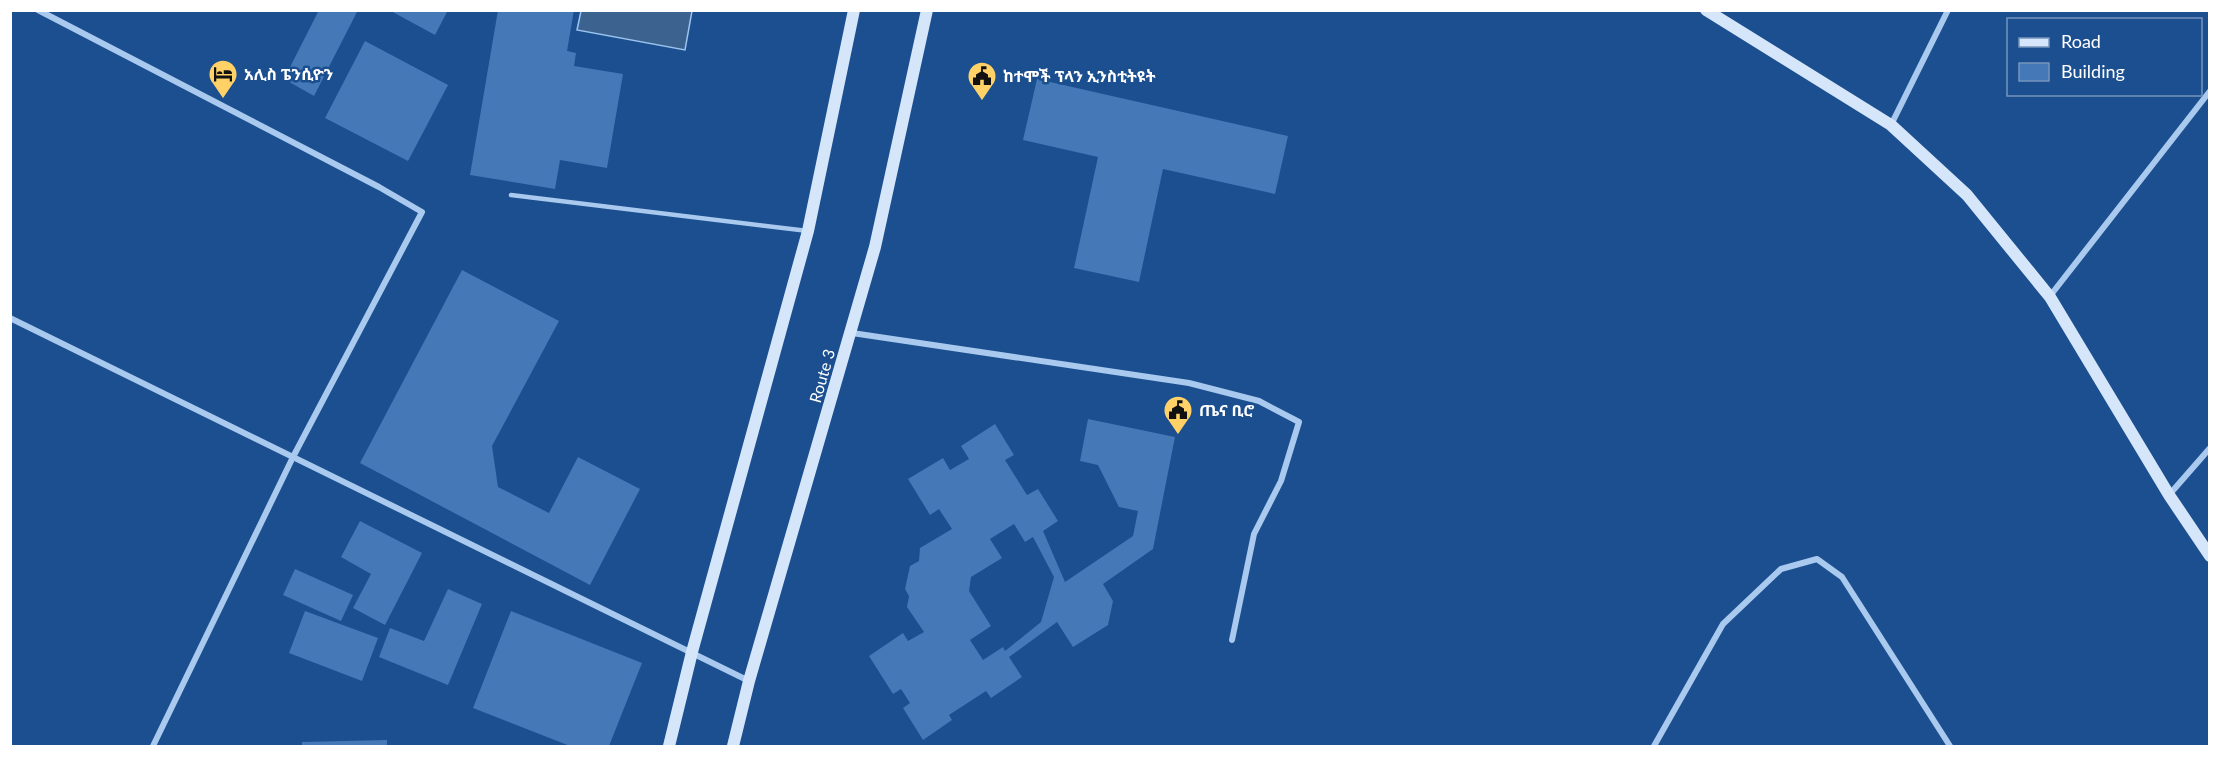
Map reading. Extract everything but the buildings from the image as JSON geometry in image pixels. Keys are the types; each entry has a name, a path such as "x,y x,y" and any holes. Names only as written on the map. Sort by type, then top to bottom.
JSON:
{"main road":[{"path":"669,747 692,652 808,231 854,10"},
{"name":"Route 3","path":"733,747 749,681 875,248 927,10"},
{"path":"1706,10 1891,125 1967,195 2050,297 2169,495 2210,556"}],"street":[{"path":"38,10 369,182 422,212 293,457 153,747"},
{"path":"1891,125 1948,10"},
{"path":"2050,297 2210,91"},
{"path":"10,318 749,681"},
{"path":"852,333 1189,382 1259,401 1299,422 1281,481 1254,534 1232,640"},
{"path":"2169,495 2210,448"},
{"path":"1654,747 1723,624 1781,570 1816,559 1842,577 1950,747"}],"lane":[{"path":"511,195 808,231"}],"water":[{"path":"581,11 692,11 685,50 577,30"}],"place":[{"name":"አሊስ ፔንሲዮን","path":"223,100"},
{"name":"ከተሞች ፕላን ኢንስቲትዩት","path":"982,102"},
{"name":"ጤና ቢሮ","path":"1178,436"}]}
